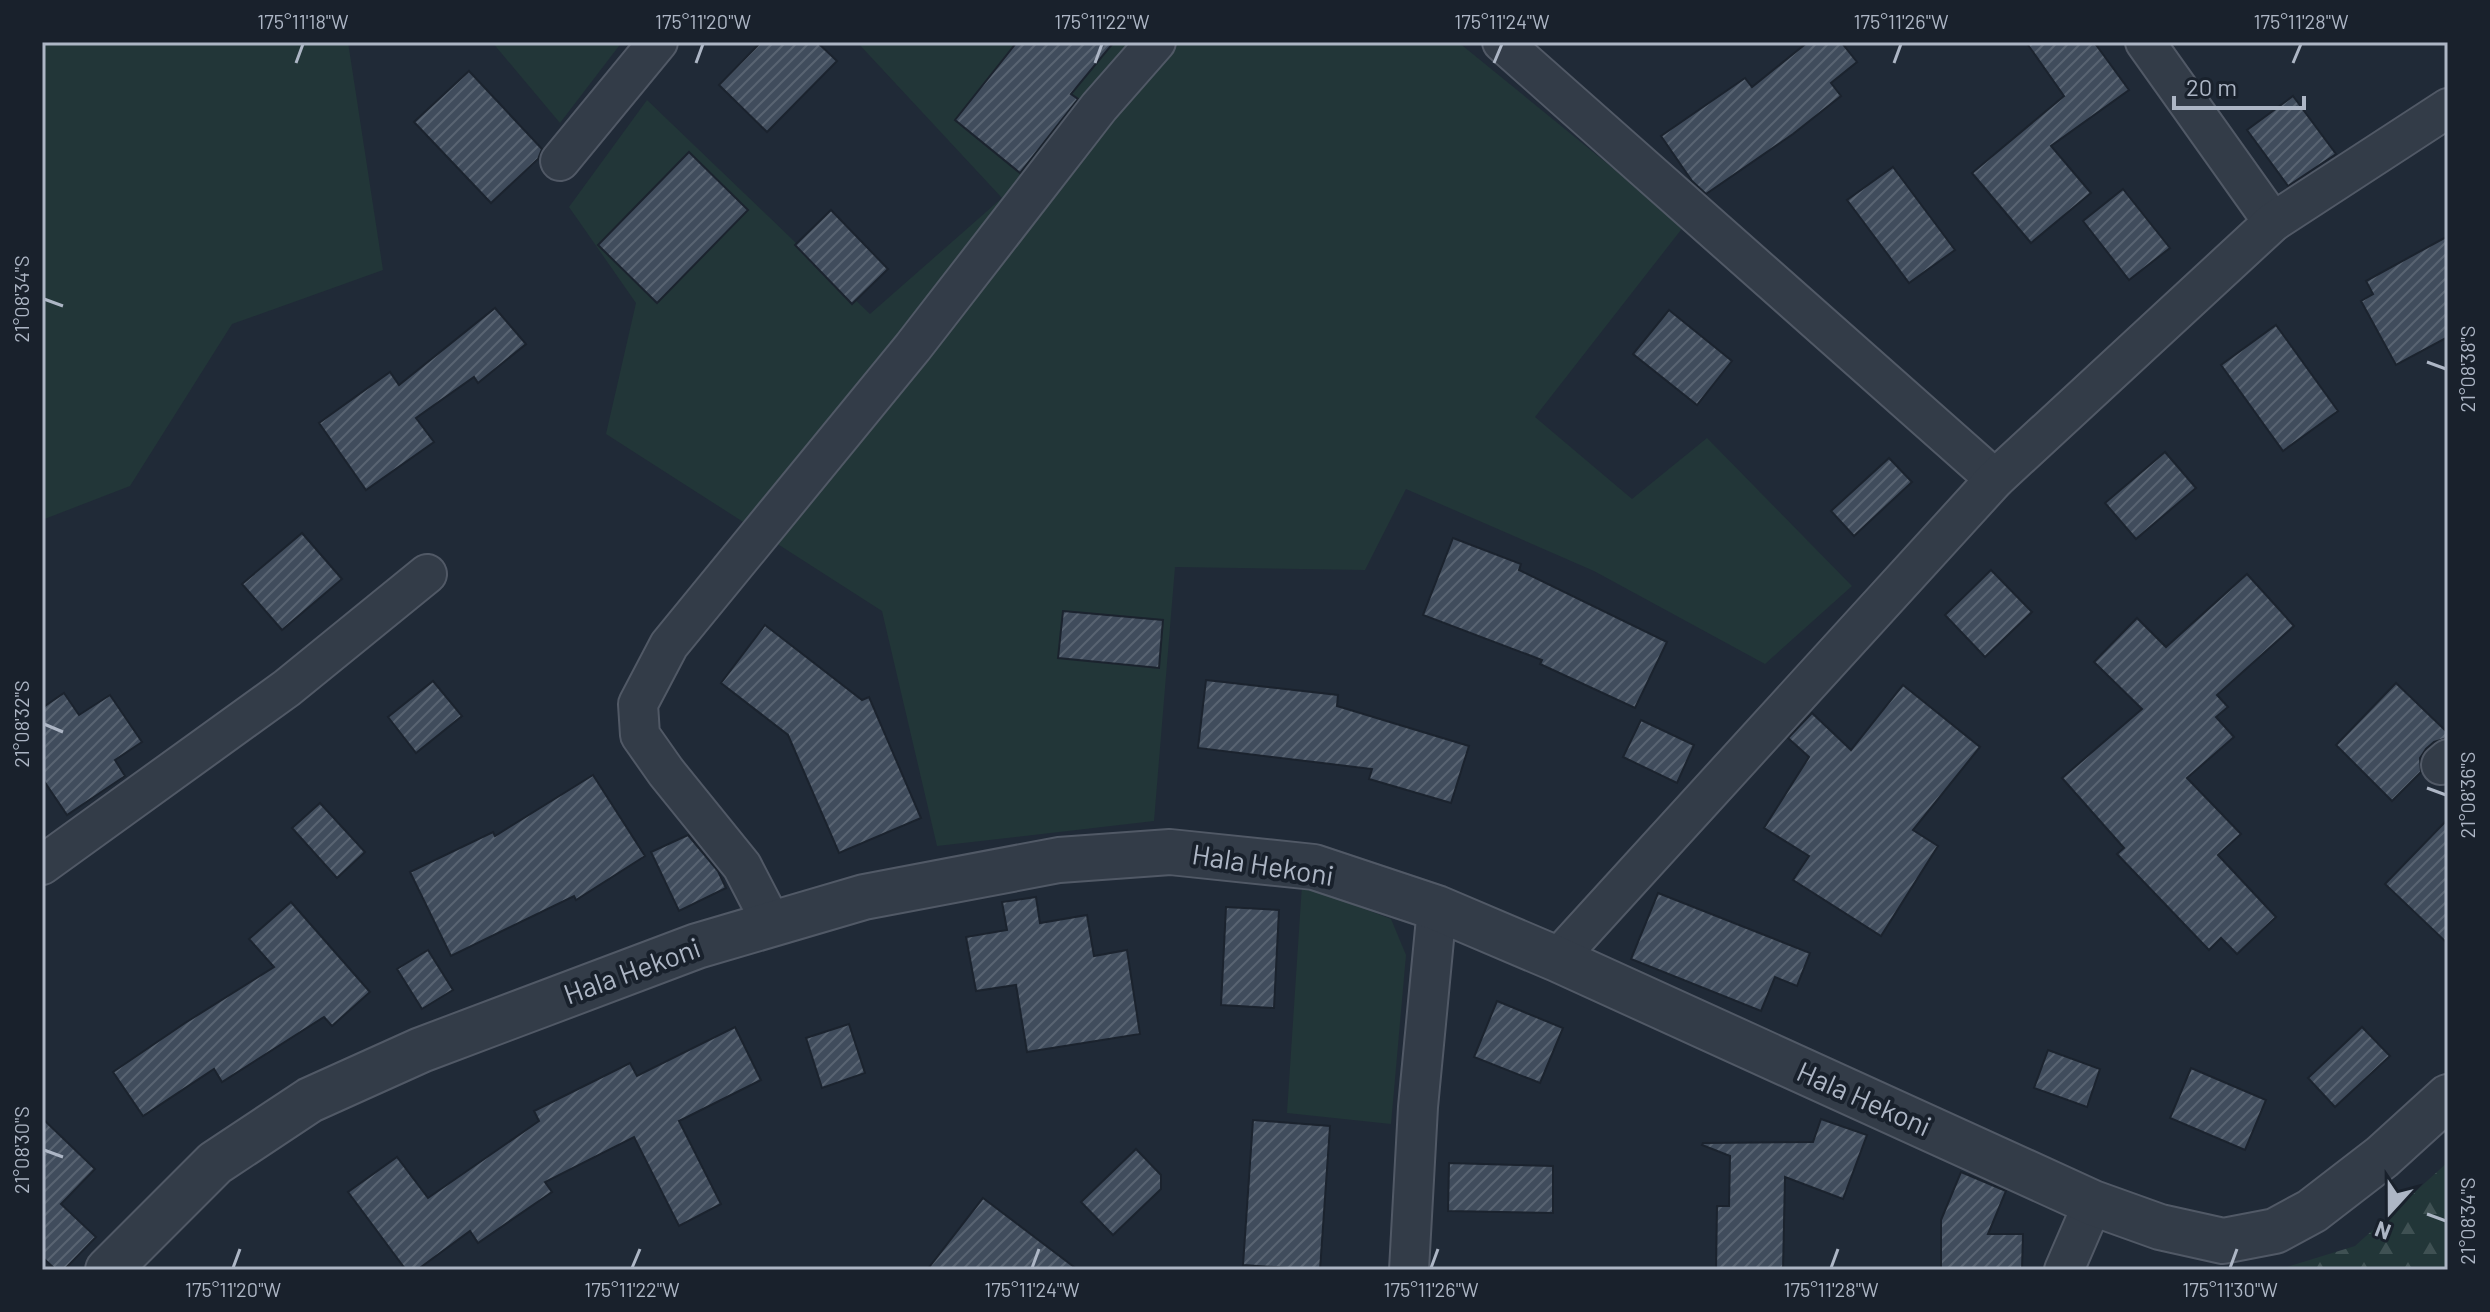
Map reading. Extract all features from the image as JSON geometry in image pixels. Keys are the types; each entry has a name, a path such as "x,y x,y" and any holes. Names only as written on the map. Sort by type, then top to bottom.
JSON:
{"street":[{"path":"560,161 658,42"},
{"path":"772,924 742,866 640,735 638,704 669,645 913,347 1099,107 1156,42"},
{"path":"1502,42 1995,479"},
{"path":"2145,42 2273,222"},
{"path":"1557,959 1995,479 2273,222 2448,108"},
{"path":"42,865 287,688 427,574"},
{"name":"Hala Hekoni","path":"108,1270 215,1163 310,1100 435,1045 697,946 864,897 1059,860 1170,852 1314,867 1437,908 1557,959 2093,1203 2160,1227 2223,1241 2275,1231 2312,1211 2371,1166 2448,1097"},
{"path":"1409,1270 1418,1107 1437,908"},
{"path":"2064,1270 2093,1203"}],"green space":[{"path":"42,42 348,42 383,270 232,324 130,486 42,520"},
{"path":"492,42 622,42 560,123"},
{"path":"857,42 1458,42 1684,226 1535,417 1632,499 1707,438 1852,586 1765,664 1594,571 1406,489 1365,570 1175,567 1154,821 937,846 882,611 606,434 636,303 569,207 647,100 870,314 1002,198"},
{"path":"1302,885 1391,919 1406,955 1391,1124 1287,1113"},
{"path":"2448,1162 2448,1270 2277,1270 2355,1246"}],"building":[{"path":"761,42 817,42 837,61 767,132 719,85"},
{"path":"1017,42 1114,42 1071,94 1078,99 1020,173 955,120"},
{"path":"1808,42 1841,42 1857,62 1831,83 1841,96 1793,134 1706,194 1692,181 1661,136 1745,78 1752,87"},
{"path":"2026,42 2094,42 2129,90 2051,146 2091,193 2031,243 1972,173 2064,96"},
{"path":"469,71 542,149 538,159 491,203 414,122"},
{"path":"2293,96 2336,154 2288,186 2247,130"},
{"path":"689,152 748,210 657,303 598,245"},
{"path":"1893,167 1955,250 1909,283 1847,200"},
{"path":"2123,189 2170,248 2129,280 2083,221"},
{"path":"831,210 888,269 852,304 795,245"},
{"path":"2448,236 2448,337 2396,365 2361,301 2373,294 2366,281"},
{"path":"495,308 526,344 478,383 474,377 416,418 434,442 366,490 319,423 390,372 399,385"},
{"path":"1669,310 1732,361 1697,405 1633,354"},
{"path":"2276,325 2338,411 2283,451 2221,365"},
{"path":"2165,452 2196,488 2136,539 2105,503"},
{"path":"1889,458 1912,482 1854,536 1831,511"},
{"path":"302,533 342,579 282,630 242,584"},
{"path":"1453,538 1521,564 1519,570 1667,642 1635,708 1540,664 1542,660 1423,615"},
{"path":"1991,570 2032,612 1985,657 1945,615"},
{"path":"2247,574 2294,626 2217,695 2228,707 2216,717 2234,737 2187,778 2241,834 2218,855 2276,917 2237,954 2221,938 2209,950 2117,854 2124,848 2062,778 2142,709 2094,662 2137,618 2166,647"},
{"path":"1063,611 1163,620 1159,668 1058,658"},
{"path":"765,625 862,700 869,697 921,818 839,853 788,735 721,683"},
{"path":"1206,680 1338,695 1337,706 1469,746 1451,803 1369,779 1372,769 1198,748"},
{"path":"433,681 462,716 416,753 388,717"},
{"path":"2396,683 2448,733 2448,738 2434,742 2426,749 2420,758 2421,772 2392,801 2336,745"},
{"path":"1903,685 1980,747 1913,830 1938,846 1881,936 1793,880 1809,856 1764,828 1809,757 1788,738 1812,713 1851,750"},
{"path":"64,693 79,715 110,695 142,742 115,760 125,776 67,815 42,778 42,708"},
{"path":"1641,720 1694,745 1677,783 1623,757"},
{"path":"593,775 645,856 576,900 574,896 451,956 410,872 493,832 495,836"},
{"path":"320,803 365,852 337,878 292,828"},
{"path":"2448,819 2448,944 2385,884"},
{"path":"688,835 718,871 726,888 679,911 651,852"},
{"path":"1658,893 1810,953 1797,986 1775,977 1761,1011 1631,959"},
{"path":"1036,897 1040,923 1087,915 1094,956 1127,950 1140,1034 1027,1052 1016,985 976,991 966,937 1007,930 1002,902"},
{"path":"291,902 370,992 332,1026 324,1017 222,1082 214,1069 143,1116 113,1072 274,967 249,939"},
{"path":"1226,907 1279,910 1274,1008 1221,1005"},
{"path":"428,950 453,990 422,1009 397,969"},
{"path":"1497,1001 1563,1028 1540,1083 1474,1057"},
{"path":"849,1024 865,1073 822,1088 806,1038"},
{"path":"735,1027 761,1080 679,1121 721,1204 679,1226 634,1137 545,1182 552,1192 478,1243 470,1231 417,1270 406,1270 348,1192 397,1157 428,1198 539,1121 534,1111 630,1063 637,1076"},
{"path":"2362,1027 2390,1056 2335,1107 2308,1078"},
{"path":"2048,1050 2100,1069 2087,1107 2034,1088"},
{"path":"2191,1068 2266,1100 2245,1150 2170,1118"},
{"path":"42,1118 95,1169 61,1204 96,1237 64,1270 56,1270 42,1257"},
{"path":"1821,1119 1867,1135 1843,1199 1785,1177 1783,1270 1716,1270 1717,1206 1729,1206 1730,1156 1703,1143 1813,1142"},
{"path":"1253,1120 1330,1126 1320,1270 1243,1265"},
{"path":"1136,1149 1161,1175 1161,1189 1113,1235 1081,1202"},
{"path":"1449,1163 1553,1166 1553,1213 1448,1211"},
{"path":"1961,1172 2006,1191 1988,1234 2023,1234 2022,1270 1941,1270 1941,1220"},
{"path":"983,1198 1078,1270 927,1270"}]}
